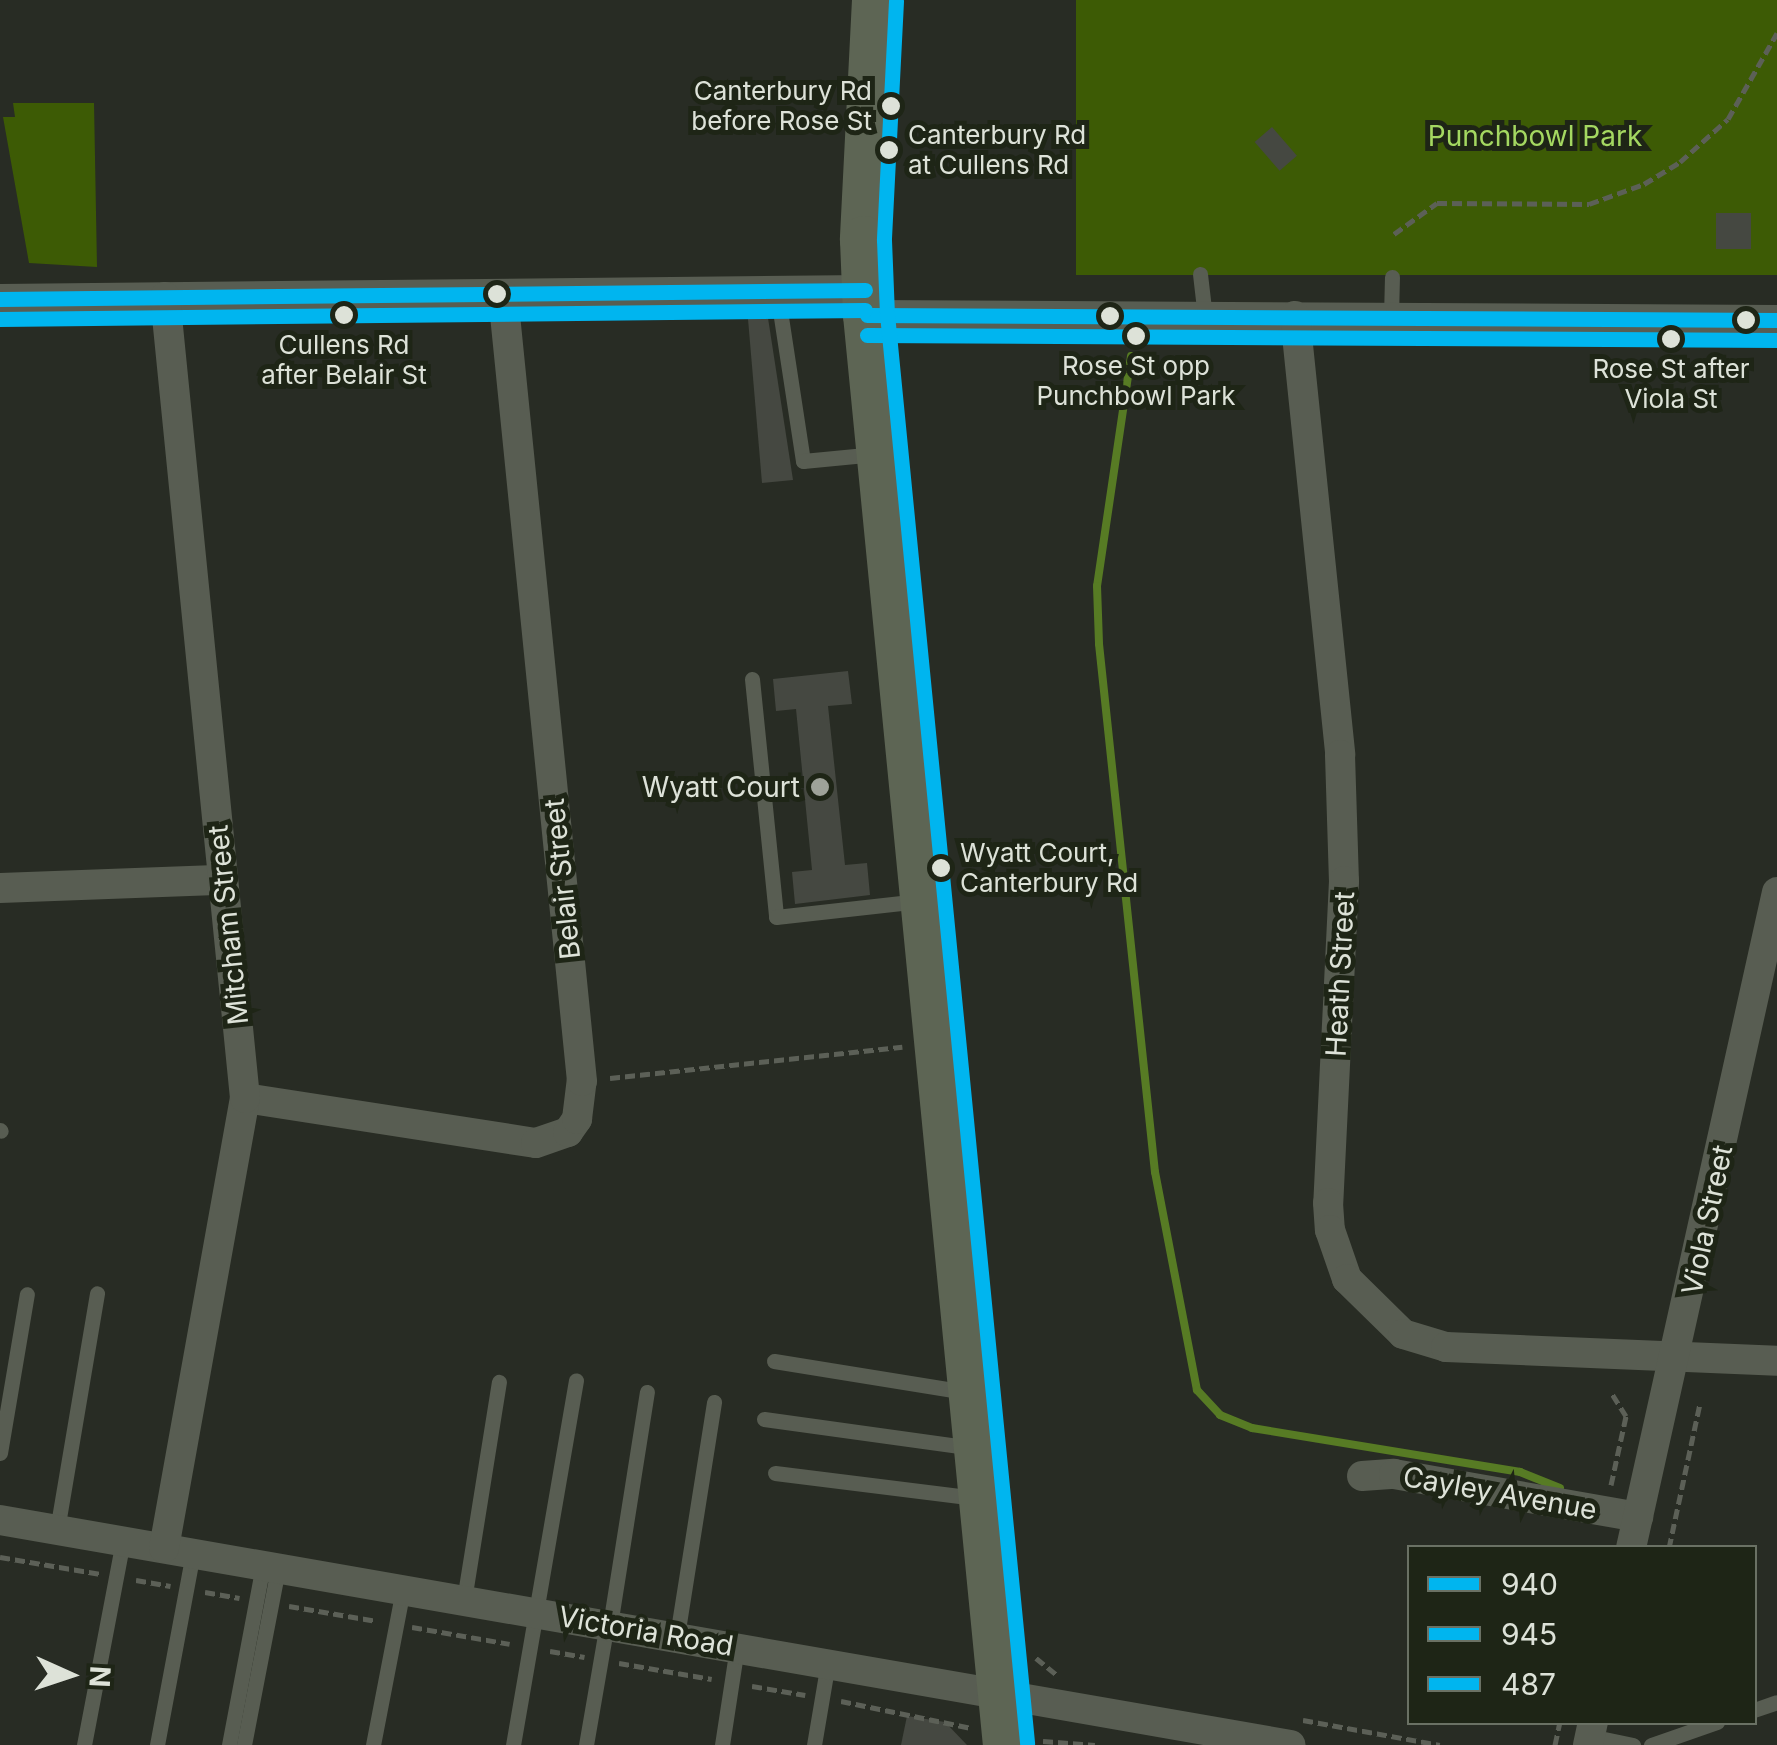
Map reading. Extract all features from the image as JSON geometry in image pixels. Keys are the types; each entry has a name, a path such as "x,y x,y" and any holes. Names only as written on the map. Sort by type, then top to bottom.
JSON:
{"highway":[{"path":"876,0 866,303 1006,1727"}],"street":[{"path":"0,299 777,291 866,303 1206,318 1777,320"},
{"name":"Belair Street","path":"245,1098 536,1143 568,1132 578,1119 582,1081 503,295"},
{"name":"Mitcham Street","path":"164,297 245,1098 179,1551"},
{"name":"Heath Street","path":"1295,316 1342,818 1328,1203 1336,1253 1364,1302 1423,1342 1674,1359 1777,1361"},
{"path":"0,888 223,880"},
{"name":"Viola Street","path":"1634,1532 1777,892"},
{"name":"Cayley Avenue","path":"1362,1476 1394,1474 1602,1510 1634,1532"},
{"name":"Victoria Road","path":"0,1520 828,1662 1006,1727 1156,1733 1291,1745"}],"lane":[{"path":"1200,274 1206,318"},
{"path":"1390,317 1392,277"},
{"path":"777,291 804,460 880,454"},
{"path":"752,679 776,917 923,901"},
{"path":"57,1530 97,1293"},
{"path":"0,1453 26,1294"},
{"path":"774,1362 975,1393"},
{"path":"513,1745 576,1380"},
{"path":"464,1600 499,1382"},
{"path":"586,1745 647,1392"},
{"path":"677,1636 714,1402"},
{"path":"764,1419 980,1450"},
{"path":"775,1473 986,1500"},
{"path":"84,1745 123,1542"},
{"path":"157,1745 186,1588 179,1551"},
{"path":"229,1745 271,1567"},
{"path":"373,1745 402,1589"},
{"path":"244,1745 264,1602"},
{"path":"722,1745 738,1646"},
{"path":"814,1745 828,1662"},
{"path":"1651,1745 1708,1725"},
{"path":"1591,1735 1633,1745"}],"path":[{"path":"1394,234 1437,202 1589,204 1644,184 1680,162 1728,119 1777,33"},
{"path":"582,1081 907,1046"},
{"path":"1602,1510 1625,1426 1624,1407 1612,1394"},
{"path":"1670,1545 1700,1404"},
{"path":"0,1557 1095,1745"}],"green space":[{"name":"Punchbowl Park","path":"1076,0 1777,0 1777,275 1076,275"},
{"path":"13,103 94,103 97,267 29,263 3,117 15,117"}],"building":[{"path":"1272,127 1297,156 1280,171 1255,142"},
{"path":"1716,213 1751,213 1751,249 1716,249"},
{"path":"768,318 793,480 762,483 748,319"},
{"name":"Wyatt Court","path":"848,671 852,704 828,706 845,865 867,863 870,895 795,904 792,872 812,870 796,709 776,711 773,679"},
{"path":"907,1716 945,1722 967,1745 901,1745"}],"waterway":[{"path":"1131,356 1097,586 1099,644 1155,1172 1197,1390 1220,1415 1252,1428 1520,1472 1560,1488"}],"transit line":[{"name":"487","path":"896,1 884,240 887,314 1027,1743"},
{"name":"940","path":"0,299 865,290"},
{"name":"945","path":"0,319 865,310"},
{"name":"940","path":"867,315 1777,320"},
{"name":"945","path":"867,335 1777,340"}],"place":[{"name":"Canterbury Rd before Rose St","path":"891,106"},
{"name":"Canterbury Rd at Cullens Rd","path":"889,150"},
{"name":"Cullens Rd after Belair St","path":"344,315"},
{"name":"Rose St opp Punchbowl Park","path":"1136,336"},
{"name":"Rose St after Viola St","path":"1671,339"},
{"name":"Wyatt Court","path":"820,787"},
{"name":"Wyatt Court, Canterbury Rd","path":"941,868"}]}
